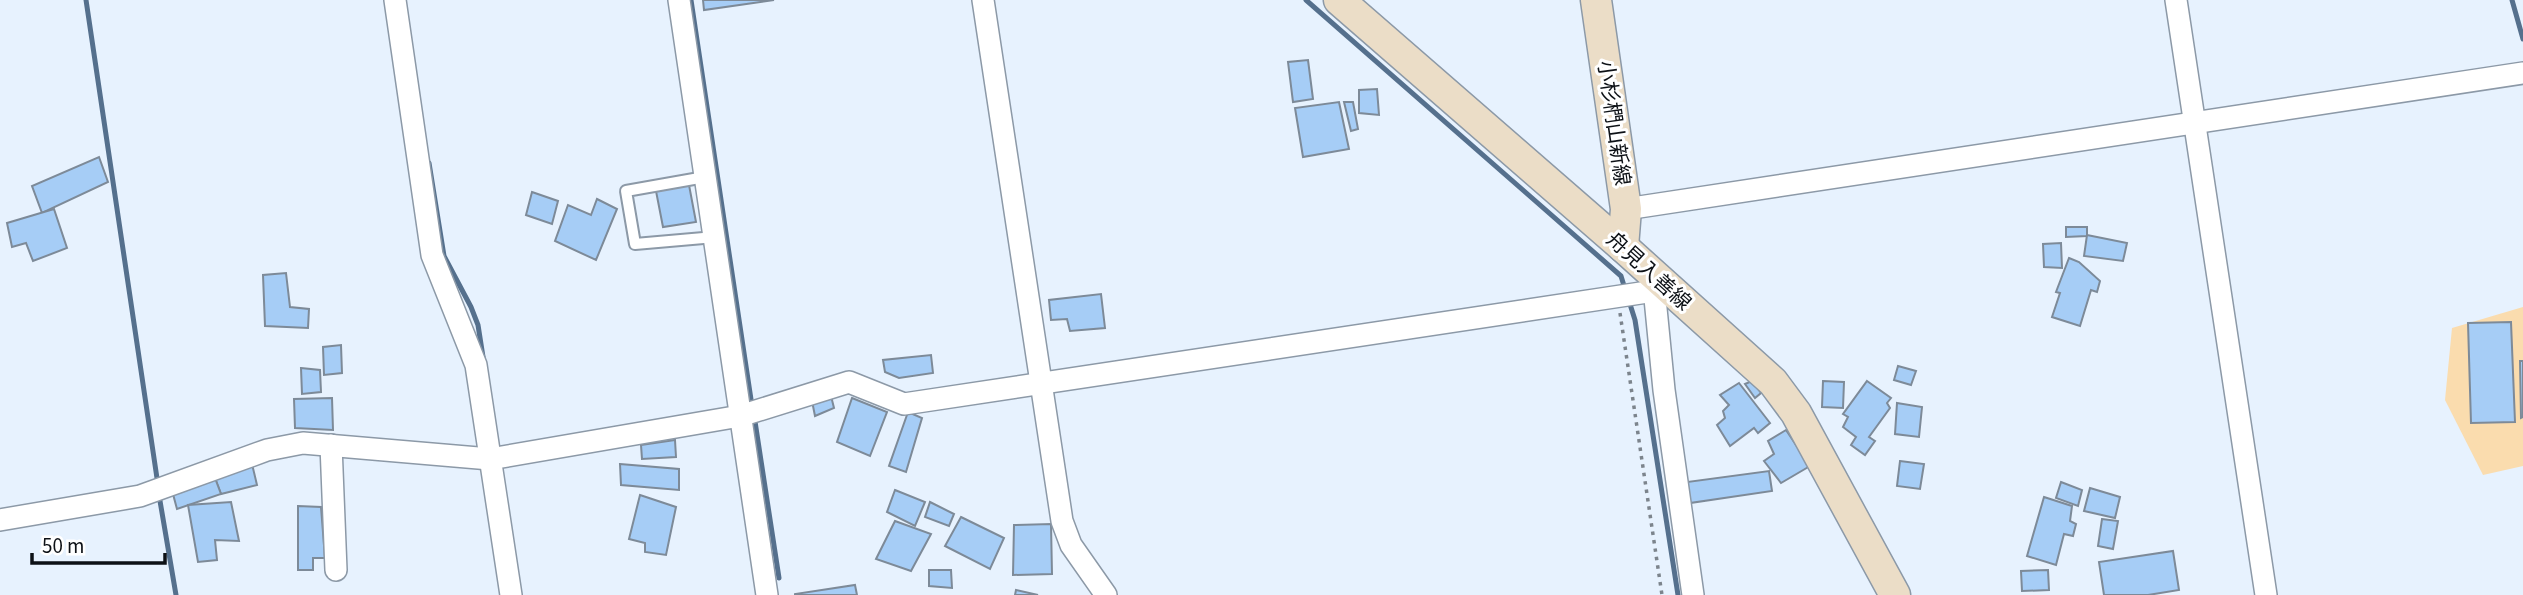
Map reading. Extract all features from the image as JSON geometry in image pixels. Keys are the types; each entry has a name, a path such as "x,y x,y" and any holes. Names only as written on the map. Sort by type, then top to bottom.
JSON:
{"main road":[{"name":"舟見入善線","path":"1339,0 1623,247 1654,283 1773,382 1796,413 1895,595"},
{"name":"小杉椚山新線","path":"1596,0 1626,209 1623,247"}],"street":[{"path":"395,0 432,255 476,365 510,595"},
{"path":"679,0 767,595"},
{"path":"984,0 1062,521 1071,545 1106,595"},
{"path":"2176,0 2266,595"},
{"path":"1626,209 2523,73"},
{"path":"0,520 139,496 267,450 303,443 489,459 740,416 849,382 904,404 1618,296 1654,283 1664,390 1693,595"},
{"path":"331,445 336,570"}],"lane":[{"path":"705,177 625,191 635,244 715,237"}],"path":[{"path":"1618,296 1662,595"}],"shaded area":[{"path":"2523,307 2523,466 2483,475 2445,400 2452,328"}],"building":[{"path":"703,0 774,0 704,10"},
{"path":"1308,60 1313,99 1293,102 1288,62"},
{"path":"1377,89 1379,115 1359,113 1359,90"},
{"path":"1339,102 1349,149 1303,157 1295,108"},
{"path":"1344,102 1353,102 1358,129 1351,131"},
{"path":"99,157 108,182 42,213 32,186"},
{"path":"689,185 696,222 663,227 656,191"},
{"path":"532,192 558,201 552,224 526,215"},
{"path":"597,199 617,209 596,260 555,241 568,205 591,215"},
{"path":"54,209 67,248 33,261 26,243 12,247 7,223"},
{"path":"2066,227 2087,227 2087,236 2066,237"},
{"path":"2087,235 2127,243 2123,261 2084,256"},
{"path":"2061,243 2062,268 2044,267 2043,244"},
{"path":"2069,258 2079,262 2100,281 2097,292 2091,290 2080,326 2052,317 2060,293 2056,292"},
{"path":"286,273 290,307 309,309 308,328 265,326 263,275"},
{"path":"1101,294 1105,328 1070,331 1067,319 1051,320 1049,300"},
{"path":"2511,322 2515,422 2471,423 2468,323"},
{"path":"341,345 342,373 324,375 323,347"},
{"path":"931,355 933,373 899,378 885,372 883,360"},
{"path":"2520,361 2523,361 2521,418"},
{"path":"1898,366 1916,371 1911,385 1894,380"},
{"path":"301,368 320,370 321,392 302,394"},
{"path":"1752,381 1761,393 1755,398 1745,384"},
{"path":"1823,381 1844,382 1843,408 1822,407"},
{"path":"1867,381 1891,398 1887,403 1890,408 1869,437 1875,441 1865,455 1851,445 1856,437 1843,427 1848,417 1843,414"},
{"path":"1739,383 1770,423 1758,433 1754,428 1730,446 1717,425 1725,418 1723,411 1729,405 1720,395"},
{"path":"831,396 834,408 815,416 812,401"},
{"path":"332,398 333,430 295,428 294,399"},
{"path":"852,398 887,412 870,456 837,442"},
{"path":"1897,403 1922,407 1919,437 1895,434"},
{"path":"908,412 922,418 906,472 889,466"},
{"path":"1786,430 1810,466 1781,483 1764,461 1774,454 1768,441"},
{"path":"675,440 676,457 642,459 641,445"},
{"path":"1900,461 1924,464 1920,489 1897,486"},
{"path":"252,464 257,485 221,494 215,478"},
{"path":"620,464 679,469 679,490 621,485"},
{"path":"1769,471 1772,491 1690,503 1687,482"},
{"path":"215,478 221,494 177,509 173,494"},
{"path":"2061,482 2082,490 2078,506 2056,498"},
{"path":"2090,488 2120,497 2115,518 2084,511"},
{"path":"895,490 925,502 915,526 887,512"},
{"path":"640,495 676,507 666,555 645,552 645,543 629,539"},
{"path":"2044,497 2072,506 2070,521 2076,524 2073,536 2064,534 2056,565 2027,556"},
{"path":"231,502 239,541 215,540 217,560 198,562 188,505"},
{"path":"930,502 954,514 949,526 925,517"},
{"path":"298,506 321,507 325,558 313,558 313,570 298,570"},
{"path":"961,517 1004,538 990,569 945,546"},
{"path":"2102,519 2118,521 2113,549 2098,546"},
{"path":"895,521 931,534 911,571 876,559"},
{"path":"1051,524 1052,574 1013,575 1014,525"},
{"path":"2173,551 2179,590 2148,595 2104,595 2099,562"},
{"path":"929,570 951,570 952,588 929,586"},
{"path":"2048,570 2049,590 2022,591 2021,571"},
{"path":"855,585 857,595 795,595 795,594"},
{"path":"1016,590 1038,595 1015,595"}],"waterway":[{"path":"86,0 158,485"},
{"path":"691,0 752,406"},
{"path":"1306,0 1621,276 1625,289"},
{"path":"2512,0 2523,39"},
{"path":"429,163 444,256 478,325 483,357"},
{"path":"1629,301 1635,320 1678,595"},
{"path":"754,415 779,578"},
{"path":"159,495 176,595"}]}
